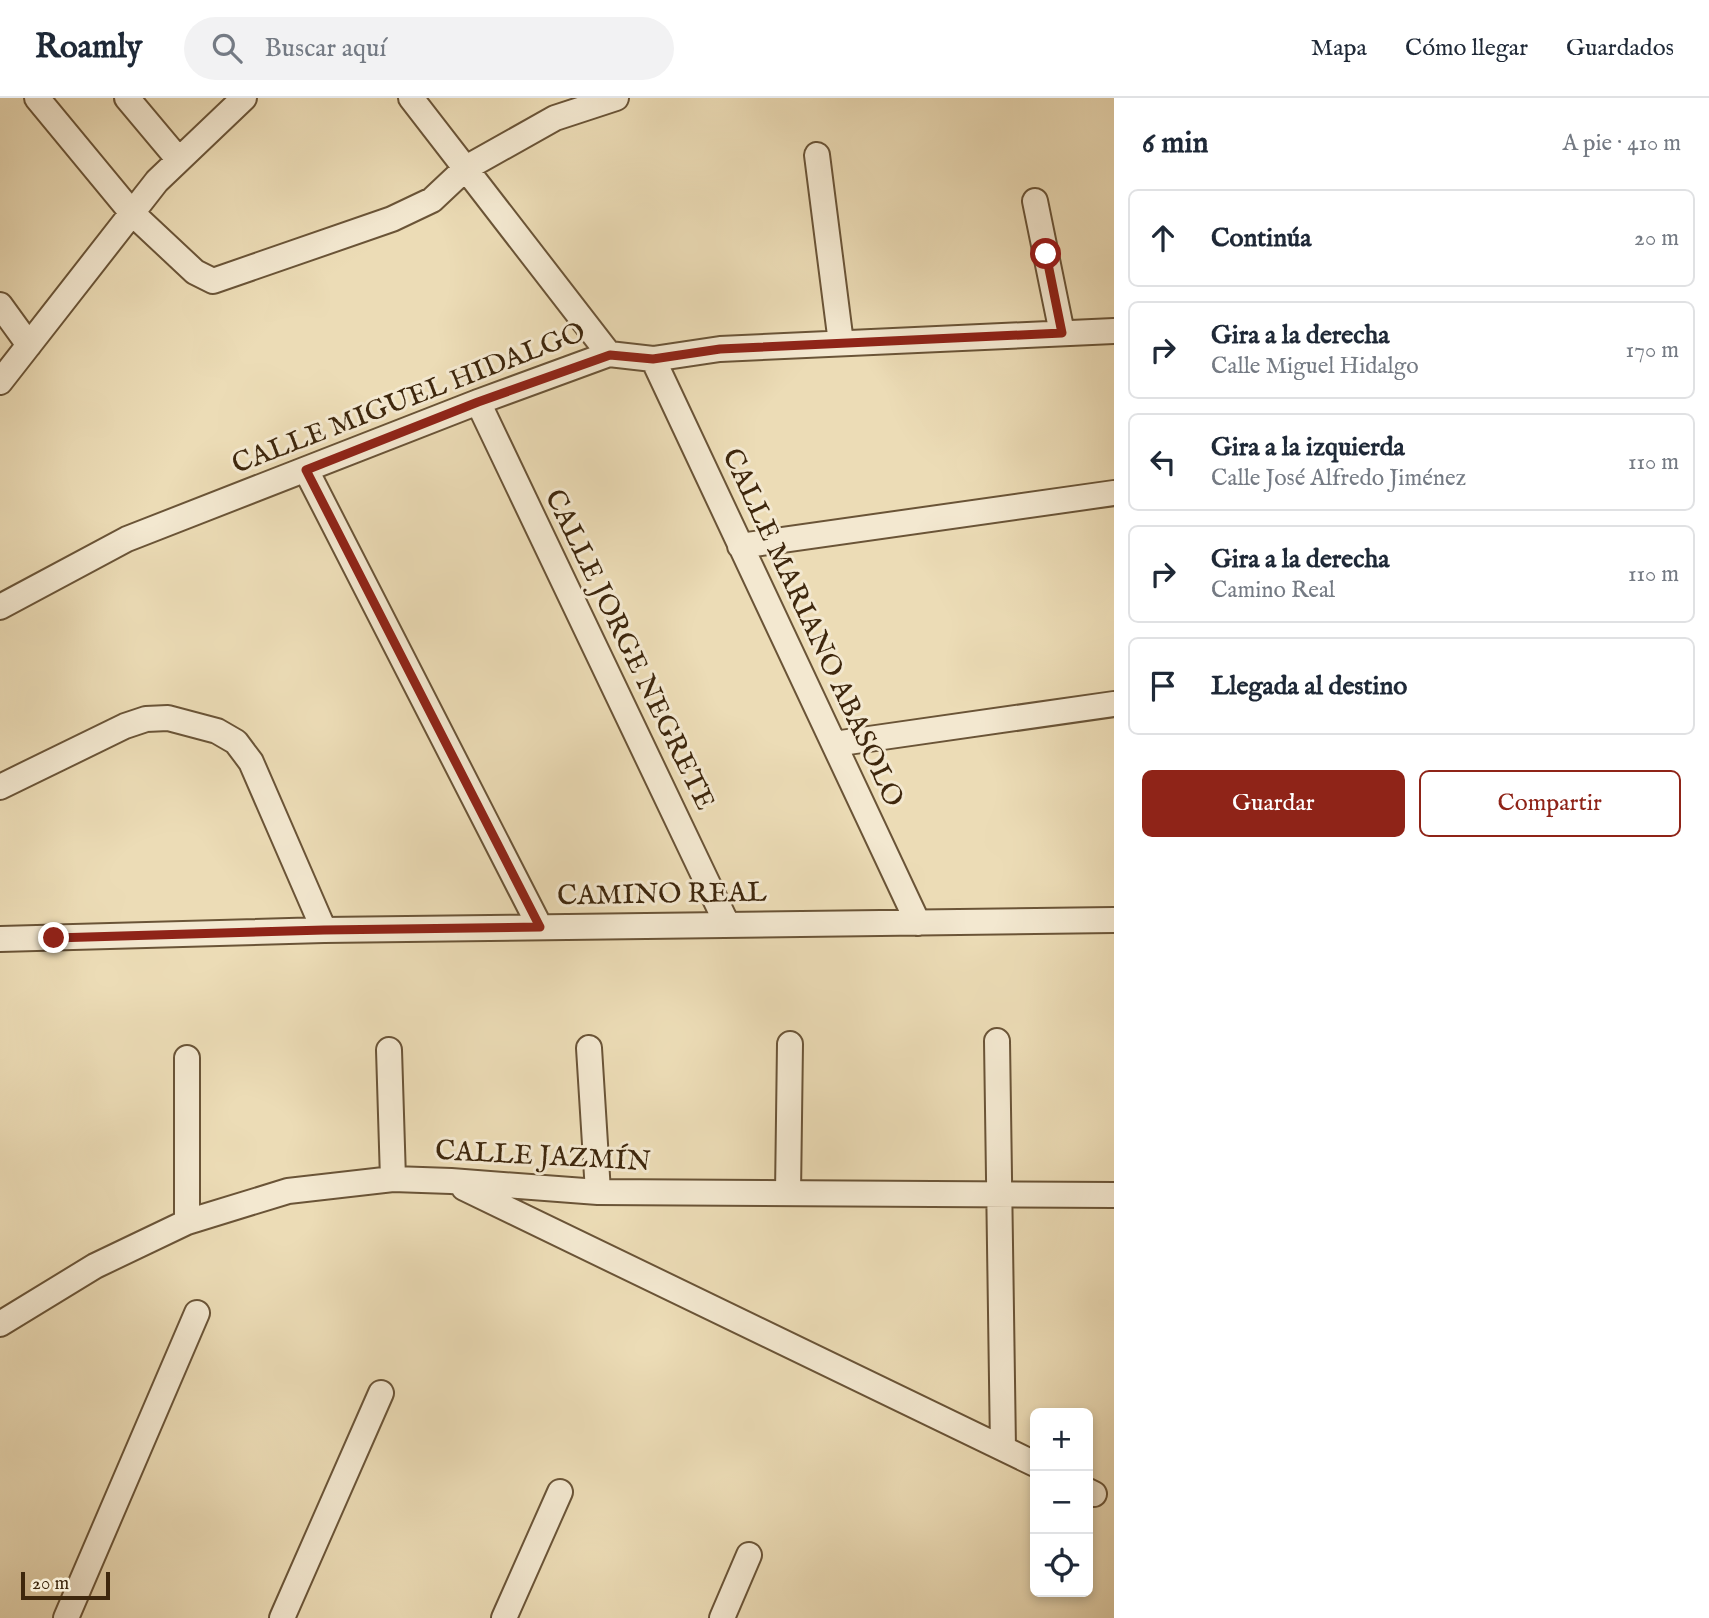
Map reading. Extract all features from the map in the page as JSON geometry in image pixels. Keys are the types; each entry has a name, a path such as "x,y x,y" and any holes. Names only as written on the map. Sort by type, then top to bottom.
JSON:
{"street":[{"path":"37,98 132,213 195,272 213,281 392,219 432,200 466,168 555,118 616,98"},
{"path":"127,98 178,160"},
{"path":"0,382 157,181 244,98"},
{"path":"411,98 610,355"},
{"path":"817,155 841,343"},
{"path":"1035,201 1062,333"},
{"path":"0,305 29,345"},
{"name":"CALLE MIGUEL HIDALGO","path":"0,607 128,539 478,402 610,355 653,359 720,349 1114,331"},
{"name":"CALLE MARIANO ABASOLO","path":"653,359 918,923"},
{"name":"CALLE JORGE NEGRETE","path":"478,402 727,923"},
{"path":"306,470 540,927"},
{"path":"740,546 1114,494"},
{"path":"834,744 1114,704"},
{"path":"0,787 125,726 146,719 168,718 217,731 236,743 251,761 324,930"},
{"name":"CAMINO REAL","path":"0,939 324,930 1114,919"},
{"path":"997,1041 1003,1448"},
{"path":"788,1193 790,1044"},
{"path":"589,1048 598,1192"},
{"path":"389,1050 393,1180"},
{"path":"187,1058 187,1222"},
{"name":"CALLE JAZMÍN","path":"0,1324 95,1265 187,1222 288,1191 393,1180 451,1181 598,1192 1114,1195"},
{"path":"451,1181 1030,1462"},
{"path":"66,1618 197,1313"},
{"path":"282,1618 381,1393"},
{"path":"504,1618 560,1492"},
{"path":"723,1618 749,1555"}],"route":[{"path":"54,938 540,927 306,470 478,402 610,355 653,359 720,349 1062,333 1046,254"}]}
